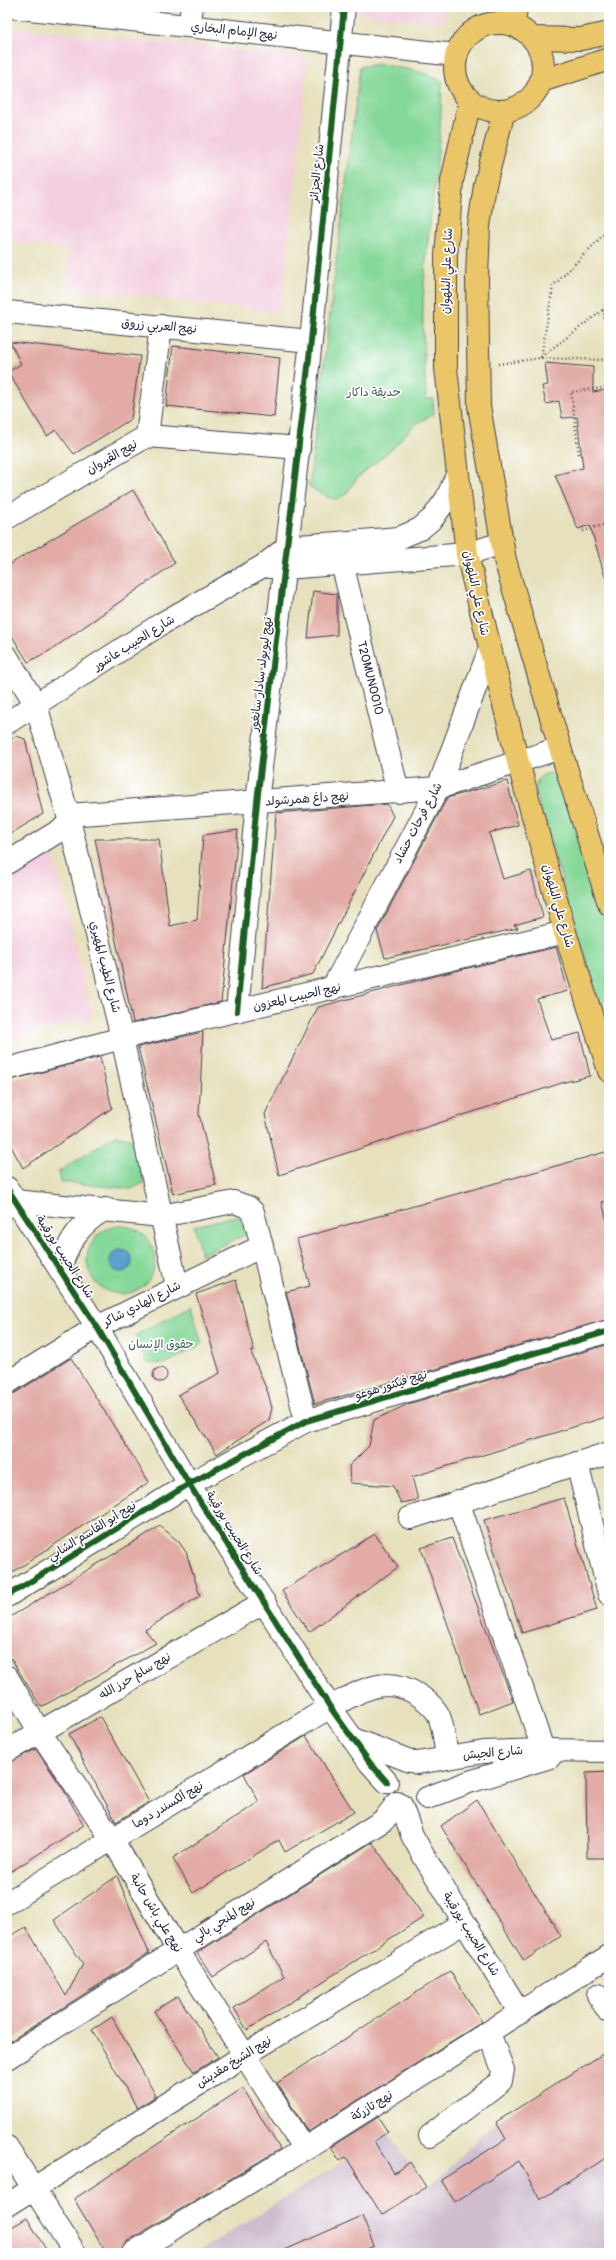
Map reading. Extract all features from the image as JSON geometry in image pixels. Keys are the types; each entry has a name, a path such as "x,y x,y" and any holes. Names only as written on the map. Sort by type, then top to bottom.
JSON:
{"main road":[{"path":"478,28 482,7"},
{"path":"515,16 532,38 542,59 543,70 541,82 535,93 526,102 516,108 504,111 492,111 470,101 462,91 456,80 456,55 468,35 478,28 489,24 502,23 515,16"},
{"path":"532,38 582,39 609,33"},
{"path":"541,82 609,59"},
{"name":"شارع علي البلهوان","path":"470,101 452,181 446,256 446,368 467,554 489,651 518,762 565,932 609,1071"},
{"path":"504,111 485,184 479,226 477,278 477,367 479,406 505,560 560,748 609,904"}],"street":[{"name":"نهج الإمام البخاري","path":"12,7 190,17 341,43 456,55"},
{"name":"شارع الجزائر","path":"311,341 344,7"},
{"name":"نهج العربي زروق","path":"7,312 311,341"},
{"path":"147,436 161,326"},
{"name":"نهج ليوبولد سادار سانغور","path":"237,1011 257,802 311,341"},
{"name":"نهج القيروان","path":"7,518 147,436 299,448"},
{"path":"288,547 399,538 420,529 433,518 447,498 457,475"},
{"path":"263,566 285,568 467,554 502,543"},
{"name":"شارع الحبيب عاشور","path":"7,723 161,624 263,566 288,547"},
{"name":"T20MUN0010","path":"342,563 398,792"},
{"name":"شارع فرحات حشاد","path":"332,988 438,788 489,651"},
{"name":"شارع الطيب المهيري","path":"7,657 36,705 69,819 122,1038 177,1286"},
{"name":"نهج داغ همرشولد","path":"7,863 69,819 257,802 438,788 560,748"},
{"name":"نهج الحبيب المعزون","path":"7,1069 122,1038 565,932"},
{"path":"10,1199 161,1216 234,1202 242,1204 253,1212 306,1421"},
{"name":"شارع الحبيب بورقيبة","path":"10,1199 97,1327 189,1484 330,1707 387,1782"},
{"path":"60,1271 71,1240 80,1227 92,1217 106,1209"},
{"name":"شارع الهادي شاكر","path":"7,1383 97,1327 177,1286 262,1246"},
{"name":"نهج فيكتور هوغو","path":"189,1484 306,1421 609,1331"},
{"path":"410,1518 458,1501 609,1453"},
{"path":"577,1463 608,1585"},
{"name":"نهج أبو القاسم الشابي","path":"7,1596 189,1484"},
{"path":"458,1501 545,1754"},
{"name":"نهج سالم حرز الله","path":"7,1751 39,1731 264,1602"},
{"name":"نهج علي باش حانبة","path":"7,1677 39,1731 112,1839 178,1950 304,2149"},
{"name":"نهج ألكسندر دوما","path":"7,1903 330,1707 373,1686 391,1684 409,1689 430,1703 439,1716 447,1758"},
{"path":"353,1739 414,1762 424,1766 432,1778 433,1785 425,1801 408,1807 399,1804 389,1794 387,1782 388,1776 397,1765 414,1762"},
{"name":"شارع الجيش","path":"414,1762 484,1752 545,1754 609,1751"},
{"name":"شارع الجيش","path":"425,1801 469,1782 545,1754"},
{"name":"شارع الحبيب بورقيبة","path":"423,1855 420,1822 425,1801"},
{"name":"شارع الحبيب بورقيبة","path":"399,1804 412,1835 423,1855 463,1923 520,2013"},
{"name":"نهج المنجي بالي","path":"7,2058 384,1820 399,1804"},
{"name":"نهج الشيخ مقديش","path":"7,2205 245,2055 463,1923"},
{"name":"نهج تازركة","path":"133,2253 304,2149 609,1956"},
{"path":"430,2136 501,2081 503,2070 489,2033"},
{"path":"7,2147 75,2253"}],"path":[{"path":"541,358 553,286 609,229"},
{"path":"541,358 603,310 609,299"},
{"path":"603,310 609,344"},
{"path":"477,367 541,358 609,360"},
{"path":"579,454 571,392 609,387"},
{"path":"583,531 609,523"}],"shaded area":[{"path":"360,7 446,7 443,23 359,14"},
{"path":"7,27 308,57 281,313 68,287 68,249 7,242"},
{"path":"53,851 93,1018 7,1040 7,872 21,863"},
{"path":"609,2050 609,2253 196,2253 388,2133 427,2189 496,2122"}],"green space":[{"name":"حديقة داكار","path":"379,64 421,72 442,81 437,164 427,248 423,303 426,400 433,398 434,414 414,425 392,449 358,477 346,494 337,499 326,497 309,486 360,67"},
{"path":"550,773 561,778 564,785 609,932 608,1029 535,793 537,780 544,774"},
{"path":"115,1135 135,1139 144,1183 131,1189 60,1182 58,1172"},
{"path":"235,1216 244,1219 249,1233 201,1255 194,1226"},
{"path":"121,1226 134,1229 145,1236 152,1247 155,1260 152,1273 145,1284 134,1291 121,1294 108,1291 97,1284 90,1273 87,1260 90,1247 97,1236 108,1229"},
{"name":"حقوق الإنسان","path":"191,1305 202,1344 165,1364 147,1363 135,1336"}],"water":[{"path":"121,1250 129,1253 132,1261 129,1269 121,1272 113,1269 110,1261 113,1253"}],"building":[{"path":"10,342 140,356 131,419 74,454 56,430 47,436 8,372 21,364"},
{"path":"173,346 280,358 274,417 166,406"},
{"path":"545,363 593,367 593,392 606,390 609,402 609,577 605,577 590,525 578,529 555,475 583,468 577,417 562,418 559,401 546,404 542,386 548,385"},
{"path":"133,490 175,563 51,650 28,662 7,628 7,566"},
{"path":"313,591 337,594 337,635 308,638"},
{"path":"16,736 25,739 43,814 7,836 7,742"},
{"path":"507,781 518,825 489,833 503,879 531,871 543,917 514,925 518,928 385,958 377,931 447,798"},
{"path":"387,804 393,816 313,974 262,988 276,813"},
{"path":"238,830 221,1002 133,1023 95,839 159,839 170,926 197,920 203,835"},
{"path":"556,947 568,991 537,999 551,1040 580,1033 590,1076 565,1082 279,1175 265,1114 318,1007 443,974"},
{"path":"203,1032 199,1114 216,1185 173,1194 138,1047"},
{"path":"100,1057 112,1108 23,1168 7,1139 7,1081"},
{"path":"609,1151 609,1200 602,1202 609,1228 609,1319 315,1404 286,1292 310,1286 297,1239"},
{"path":"236,1280 254,1351 251,1352 268,1393 272,1408 269,1420 217,1454 178,1395 220,1373 196,1294"},
{"path":"609,1344 609,1416 412,1477 418,1500 401,1503 393,1486 350,1483 349,1466 369,1446 374,1420 408,1404"},
{"path":"71,1358 149,1482 7,1576 7,1398"},
{"path":"157,1368 163,1368 167,1372 167,1378 163,1382 157,1382 153,1378 153,1372"},
{"path":"564,1498 597,1610 522,1633 484,1520"},
{"path":"160,1526 179,1542 186,1552 200,1596 145,1630 156,1643 41,1707 7,1652 7,1619"},
{"path":"375,1534 398,1567 309,1632 282,1591"},
{"path":"452,1538 513,1701 479,1714 421,1548"},
{"path":"100,1717 149,1802 116,1822 69,1734"},
{"path":"306,1736 354,1812 285,1852 279,1840 193,1893 173,1858 259,1802 244,1774"},
{"path":"36,1749 63,1789 84,1825 7,1874 7,1763"},
{"path":"609,1772 609,1858 587,1858 586,1773"},
{"path":"477,1800 561,1936 524,1961 441,1826"},
{"path":"372,1842 424,1917 247,2030 234,2008 284,1976 266,1942 213,1977 197,1953"},
{"path":"117,1876 149,1953 7,2043 7,1938 26,1927 66,1996 83,1964 54,1920"},
{"path":"450,1971 482,2022 308,2132 277,2083"},
{"path":"178,1996 218,2057 194,2072 154,2011"},
{"path":"112,2017 156,2096 137,2108 92,2030"},
{"path":"609,2050 609,2156 540,2200 519,2161 455,2202 441,2180 506,2139 496,2122"},
{"path":"243,2088 280,2149 126,2242 121,2252 106,2253 74,2199"},
{"path":"378,2117 388,2132 374,2141 394,2173 410,2162 426,2187 382,2215 346,2157 340,2161 331,2147"},
{"path":"362,2216 374,2246 358,2253 278,2253"},
{"path":"27,2218 48,2253 7,2253 7,2230"}],"cycle path":[{"path":"237,1011 257,802 311,341 344,7"},
{"path":"7,1188 97,1327 189,1484 330,1707 370,1763 387,1782"},
{"path":"7,1596 189,1484 306,1421 609,1331"}]}
